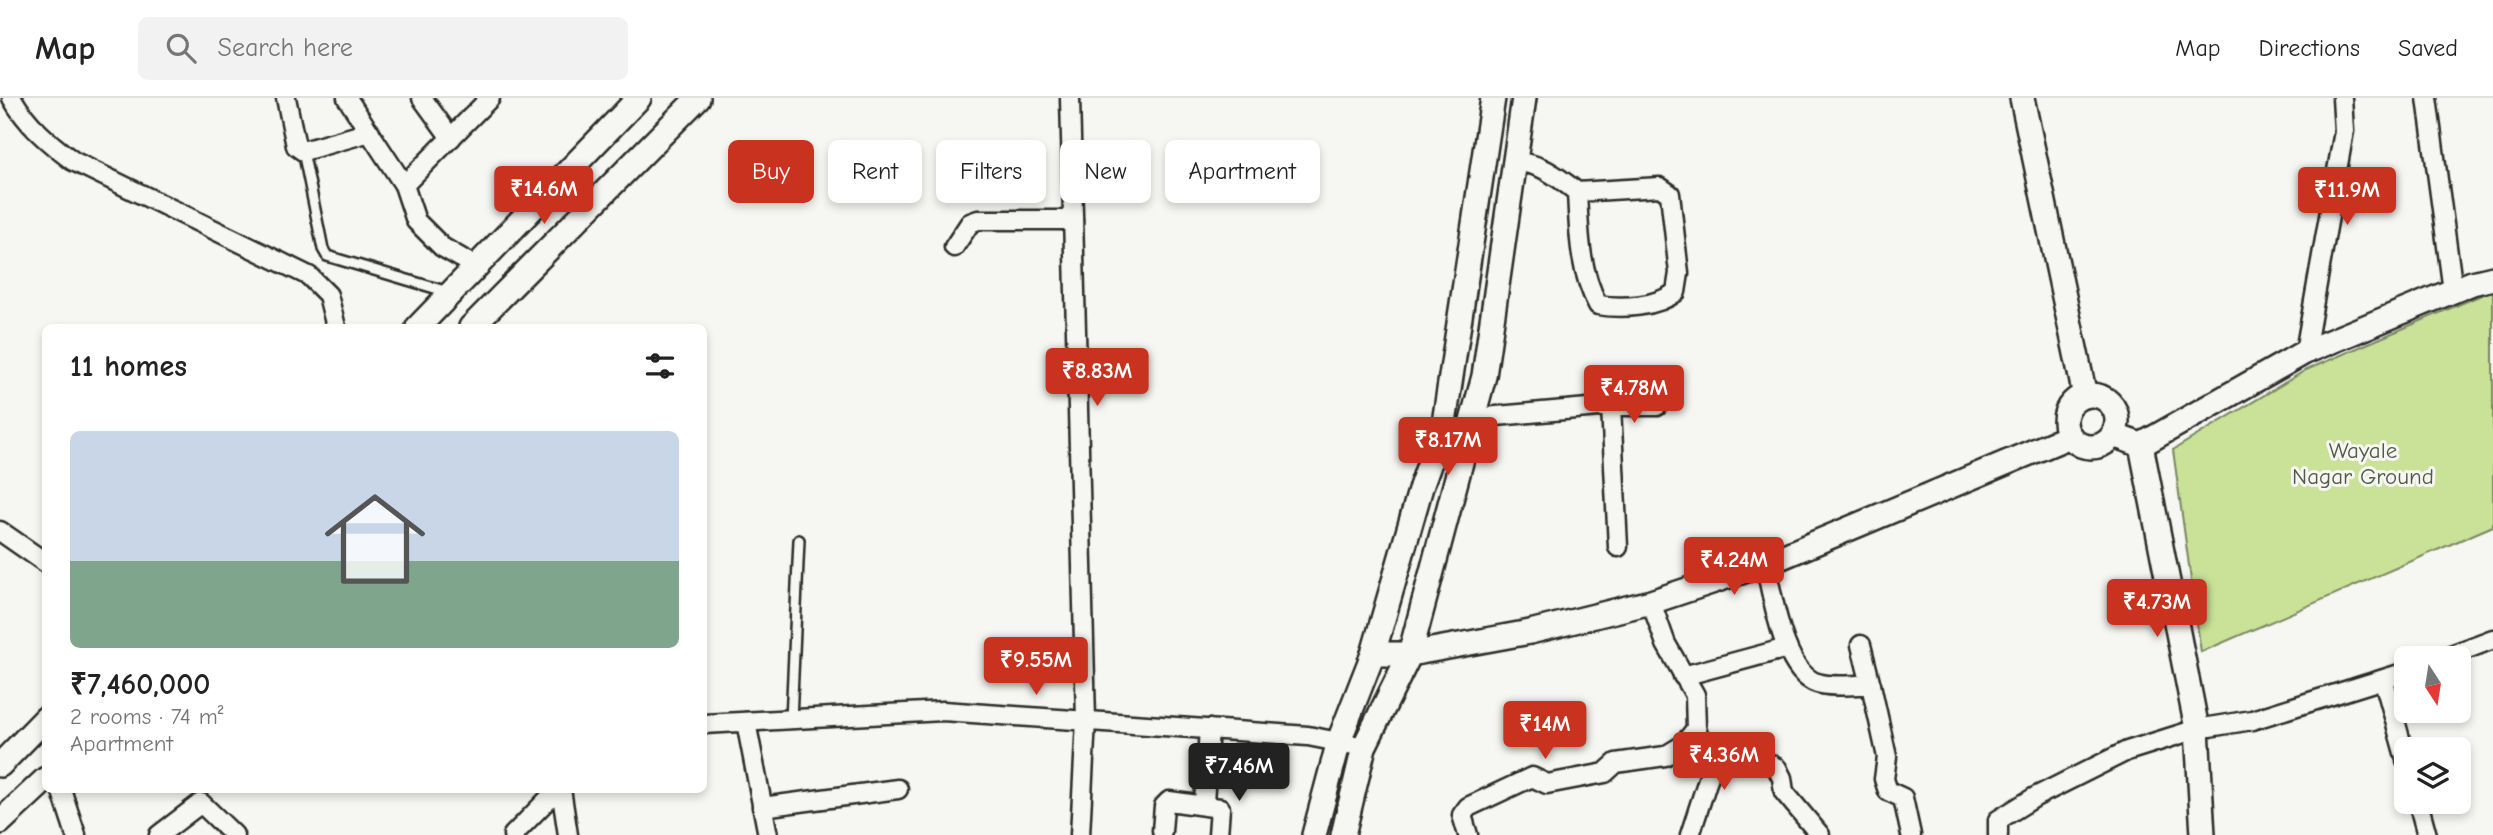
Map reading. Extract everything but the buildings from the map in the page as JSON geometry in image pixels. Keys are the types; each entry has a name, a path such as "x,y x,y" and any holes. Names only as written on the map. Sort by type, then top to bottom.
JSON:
{"street":[{"path":"12,98 20,114 46,141 73,161 309,276 328,295 335,324"},
{"path":"286,98 296,146 303,151 370,132"},
{"path":"347,98 404,185 416,221 442,247 475,266"},
{"path":"422,98 451,138"},
{"path":"404,185 490,98"},
{"path":"421,324 639,98"},
{"path":"474,324 698,98"},
{"path":"1070,98 1086,720 1080,835"},
{"path":"1314,835 1339,741 1373,653 1421,487 1444,423 1493,98"},
{"path":"1343,835 1364,747 1410,654 1474,418 1483,376 1524,98"},
{"path":"2022,98 2085,396"},
{"path":"2305,352 2342,143 2343,98"},
{"path":"2427,98 2453,291"},
{"path":"1513,162 1530,162 1556,175 1577,192 1660,187 1670,194 1679,273 1676,292 1665,300 1614,307 1598,305 1588,287 1580,247 1577,192"},
{"path":"954,247 970,223 978,220 1073,220"},
{"path":"2113,435 2141,445 2305,352 2453,291 2493,278"},
{"path":"2085,396 2102,398 2115,410 2116,427 2113,435 2107,442 2091,447 2075,442 2066,428 2067,412 2077,399 2085,396"},
{"path":"1474,418 1611,406 1657,406"},
{"path":"1611,406 1618,547"},
{"path":"1373,653 1410,654 1530,632 1651,602 1765,564 2070,436"},
{"path":"2141,445 2197,729 2203,835"},
{"path":"0,531 42,560"},
{"path":"1765,564 1787,648 1804,677 1820,684 1871,685"},
{"path":"1651,602 1666,645 1695,695 1696,729 1711,770 1690,835"},
{"path":"2471,647 2493,639"},
{"path":"1861,645 1887,757 1884,779 1888,791 1903,798 1911,835"},
{"path":"1684,676 1787,648"},
{"path":"1998,835 1998,820 2035,797 2127,751 2197,729 2252,720 2394,677"},
{"path":"2384,681 2400,737"},
{"path":"707,724 943,711 1209,729 1339,741 1364,747"},
{"path":"2,760 42,722"},
{"path":"746,722 768,835"},
{"path":"1204,803 1209,729"},
{"path":"1468,835 1462,815 1468,807 1532,777 1547,783 1605,773 1616,763 1665,757 1683,745 1696,729"},
{"path":"1704,747 1735,760 1767,762 1777,768 1784,792 1820,835"},
{"path":"0,821 42,783"},
{"path":"762,807 898,789"},
{"path":"62,793 76,835"},
{"path":"513,835 556,793"},
{"path":"561,793 568,835"},
{"path":"1162,831 1164,806 1170,801 1204,803 1220,808 1218,835"},
{"path":"159,835 201,803 234,835"},
{"path":"2421,814 2427,835"}],"lane":[{"path":"303,151 323,248 327,256 449,292"},
{"path":"791,720 799,540"}],"green space":[{"name":"Wayale Nagar Ground","path":"2493,290 2493,526 2201,652 2173,450 2306,370"}]}
